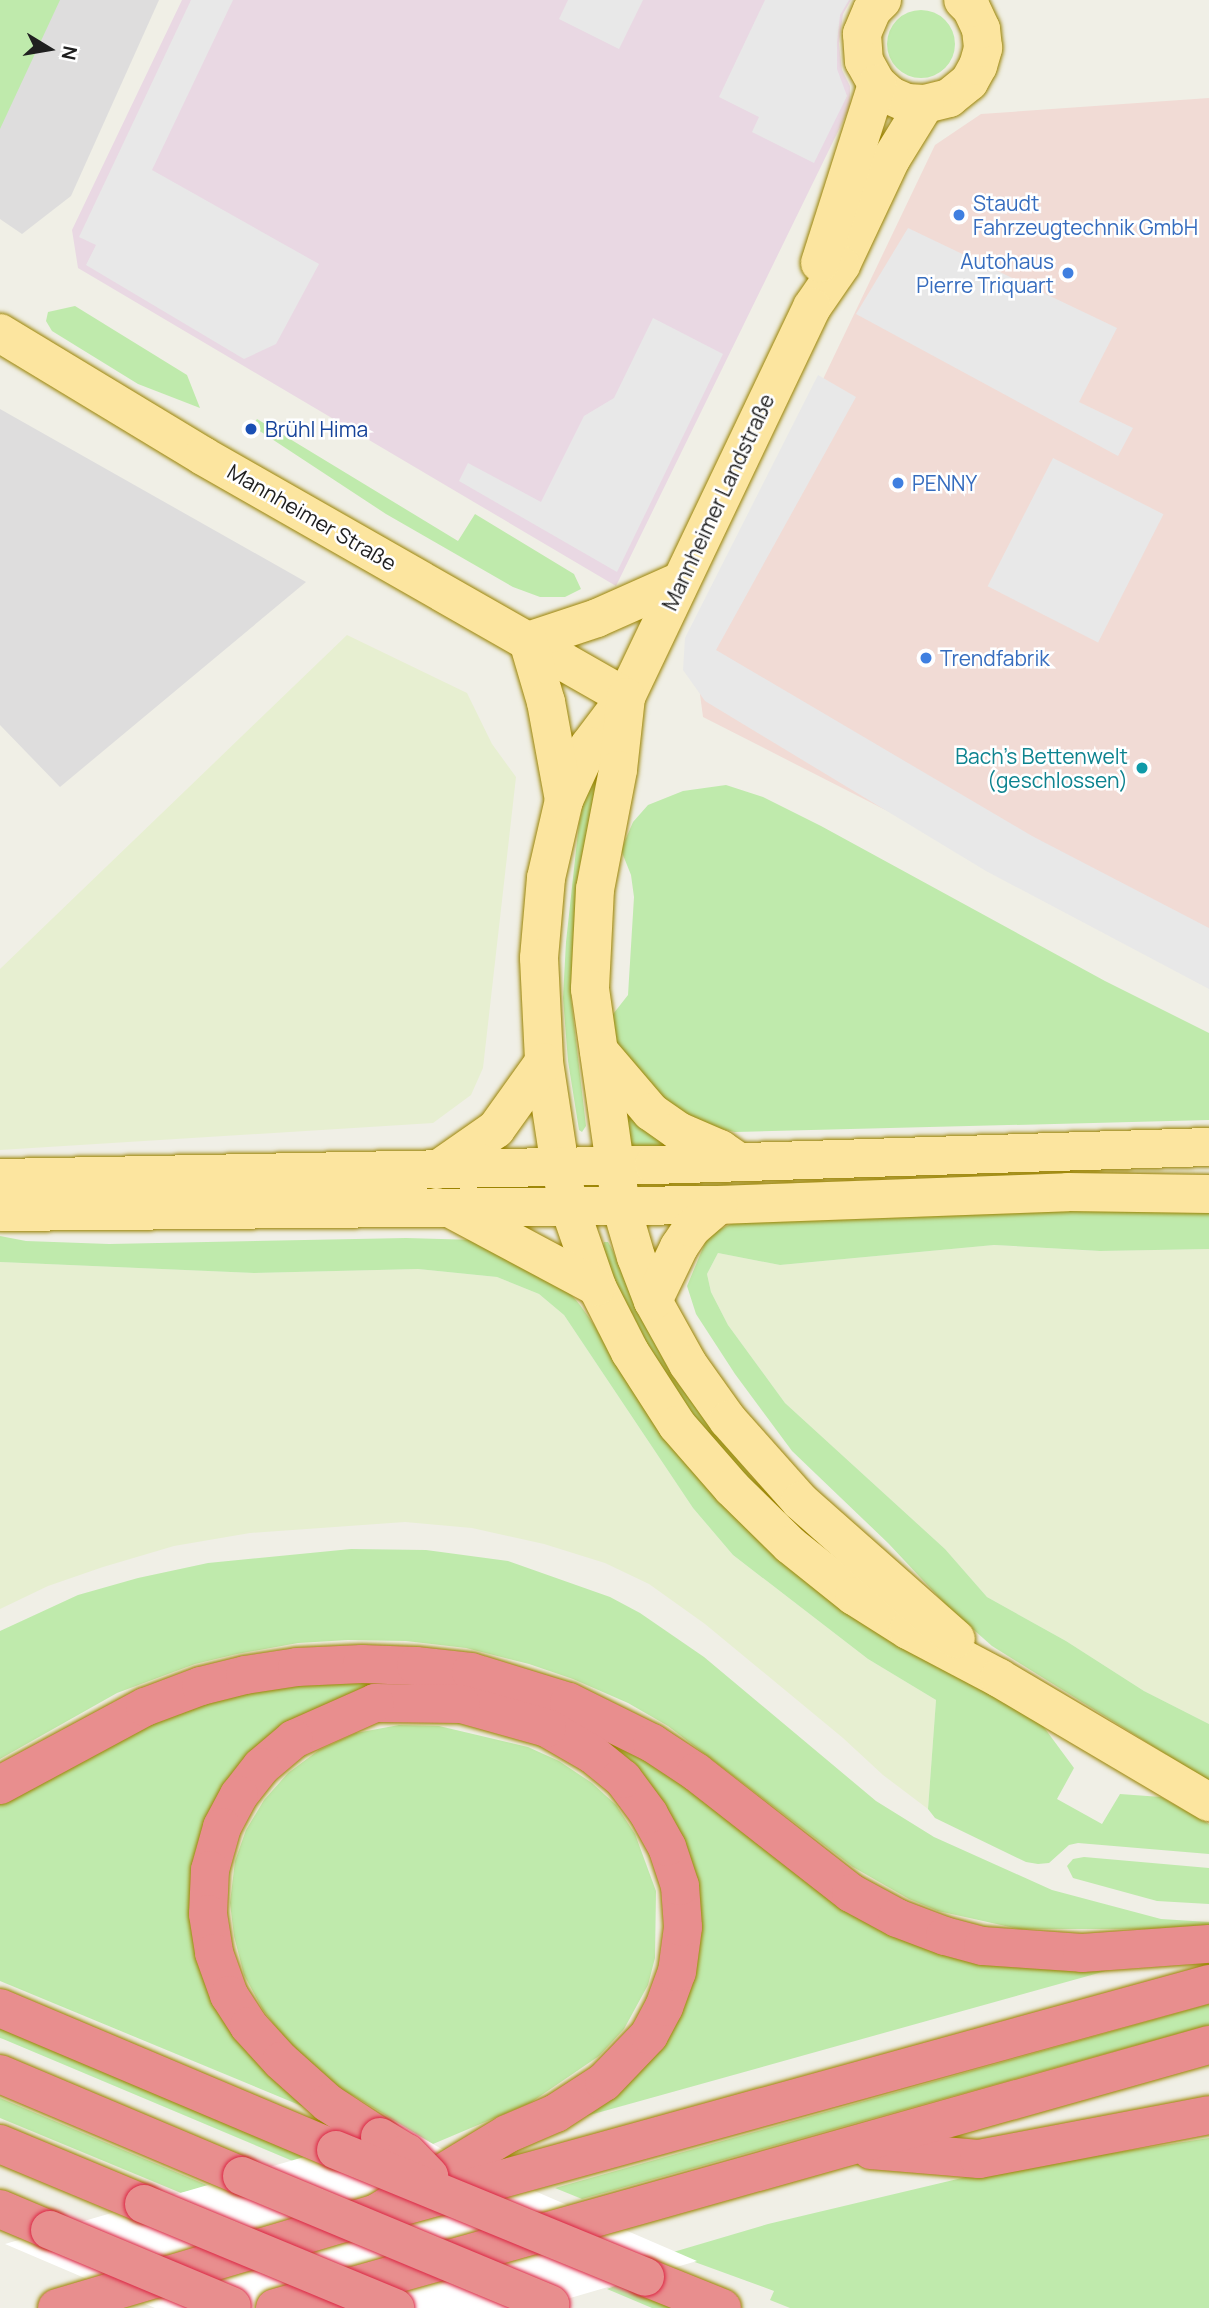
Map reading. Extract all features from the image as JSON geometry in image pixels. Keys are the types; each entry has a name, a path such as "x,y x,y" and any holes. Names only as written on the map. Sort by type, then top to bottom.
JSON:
{"highway":[{"path":"0,1785 145,1707 234,1678 297,1667 362,1664 416,1665 471,1672 569,1702 652,1743 696,1772 851,1893 897,1918 944,1936 983,1946 1082,1953 1209,1944"},
{"path":"375,2214 507,2134 556,2113 604,2082 649,2035 664,2007 677,1972 683,1927 680,1886 667,1847 649,1814 623,1779 592,1754 547,1728 461,1704 375,1703 294,1739 261,1767 239,1796 222,1827 210,1870 208,1914 214,1954 229,1995 249,2026 281,2061 328,2103 407,2153 451,2197"},
{"path":"57,2308 375,2214 1209,1984"},
{"path":"0,2008 336,2150 722,2308"},
{"path":"275,2308 314,2301 1209,2045"},
{"path":"0,2074 555,2306"},
{"path":"845,2148 979,2159 1209,2115"},
{"path":"0,2144 395,2308"},
{"path":"0,2209 234,2308"}],"main road":[{"path":"882,0 872,10 862,34 864,61 877,84 891,96 907,103 925,104 949,98 969,82 978,66 982,48 981,29 971,8 962,0"},
{"name":"Mannheimer Landstraße","path":"811,307 822,257 877,84"},
{"name":"Mannheimer Landstraße","path":"925,104 891,159 841,265 811,307 626,697 589,746 564,800 547,878 539,958 544,1062 569,1206 597,1287 630,1352 677,1425 732,1488 790,1545 865,1603 999,1678"},
{"name":"Mannheimer Straße","path":"0,333 215,463 626,697"},
{"path":"564,800 546,702 528,641 597,618 680,581"},
{"name":"Mannheimer Landstraße","path":"626,697 618,770 595,889 590,989 596,1047 621,1206 653,1301 688,1364 728,1420 765,1464 800,1501 999,1678"},
{"path":"596,1047 651,1112 678,1131 720,1149 738,1161"},
{"path":"441,1188 496,1129 544,1062"},
{"path":"0,1212 441,1188 560,1166 1209,1147"},
{"path":"0,1178 441,1188 569,1206 718,1205 1068,1192 1209,1194"},
{"path":"441,1188 597,1287"},
{"path":"653,1301 679,1247 692,1228 718,1205"},
{"path":"999,1678 1209,1802"}],"shaded area":[{"path":"0,0 159,0 71,196 22,234 0,219"},
{"path":"182,0 851,0 843,14 839,44 842,70 850,86 850,107 616,586 78,268 72,230"},
{"path":"191,0 233,0 152,170 319,264 276,344 244,359 86,265 96,245 79,237"},
{"path":"568,0 643,0 619,49 559,19"},
{"path":"765,0 849,0 840,15 837,42 837,69 847,96 814,163 752,132 759,117 719,97"},
{"path":"1209,98 1209,975 703,717 694,649 935,145 981,114"},
{"path":"908,228 1117,328 1079,402 1133,428 1118,456 856,314"},
{"path":"653,318 723,354 617,572 459,481 468,463 541,502 584,416 614,398"},
{"path":"818,375 856,397 716,650 1032,836 1209,928 1209,989 986,871 705,701 683,670 685,638"},
{"path":"0,409 306,582 60,787 0,725"},
{"path":"1053,458 1163,514 1098,643 988,586"}],"green space":[{"path":"0,0 60,0 0,129"},
{"path":"921,10 934,13 945,20 952,31 955,44 952,57 945,68 934,75 921,78 908,75 897,68 890,57 887,44 890,31 897,20 908,13"},
{"path":"75,306 187,375 200,408 138,384 52,331 46,321 48,312"},
{"path":"257,419 458,541 475,514 574,574 581,589 565,597 540,597 513,587 386,514 252,426"},
{"path":"347,635 467,693 492,744 516,777 483,1068 471,1095 433,1123 0,1150 0,969"},
{"path":"602,754 579,871 573,941 571,998 586,1126 582,1132 579,1130 568,1061 563,998 566,942 579,823 593,760"},
{"path":"726,785 763,797 821,826 1105,981 1209,1033 1209,1120 735,1132 689,1122 653,1099 612,1036 610,1018 628,995 634,897 631,875 621,850 633,822 648,805 683,791"},
{"path":"622,1109 678,1145 631,1150"},
{"path":"1209,1205 1209,1249 1100,1251 994,1245 780,1265 718,1253 707,1274 711,1292 728,1325 785,1403 945,1549 987,1597 1066,1641 1144,1691 1209,1724 1209,1781 992,1646 949,1608 888,1543 792,1451 735,1374 696,1314 687,1286 705,1243 716,1231 740,1220"},
{"path":"0,1236 26,1241 109,1244 406,1238 476,1240 553,1273 580,1305 677,1442 853,1604 1043,1726 1074,1768 1057,1799 1102,1824 1120,1794 1161,1797 1209,1824 1209,1854 1078,1843 1069,1845 1049,1863 1038,1864 1026,1862 935,1818 928,1809 936,1700 868,1659 733,1555 693,1508 564,1315 539,1294 497,1277 418,1269 254,1273 0,1262"},
{"path":"604,1242 608,1242 613,1251 630,1294 672,1376 752,1478 824,1549 742,1478 665,1380 601,1256"},
{"path":"994,1245 1096,1251 1209,1249 1209,1724 1144,1691 1066,1641 987,1597 945,1549 785,1403 728,1325 711,1292 707,1274 718,1253 780,1265"},
{"path":"0,1262 254,1273 418,1269 497,1277 539,1294 564,1315 693,1508 733,1555 868,1659 936,1700 928,1809 883,1775 843,1738 705,1624 649,1584 605,1563 544,1544 472,1528 405,1522 250,1533 174,1546 48,1586 0,1609"},
{"path":"351,1549 426,1550 508,1561 610,1597 640,1613 704,1657 876,1801 934,1837 1052,1890 1161,1919 1209,1922 1209,1929 1019,1929 938,1911 909,1899 853,1867 668,1726 628,1703 573,1679 529,1664 466,1648 406,1641 348,1640 298,1643 195,1664 117,1693 0,1759 0,1631 78,1595 138,1578 208,1563"},
{"path":"363,1676 452,1682 490,1690 579,1721 631,1744 676,1771 817,1883 890,1930 924,1944 1015,1964 1109,1965 1113,1969 579,2118 640,2067 670,2022 688,1973 693,1946 693,1901 683,1856 668,1819 633,1774 583,1733 522,1709 474,1697 431,1691 392,1691 367,1695 314,1712 269,1742 234,1781 210,1828 202,1854 196,1916 198,1940 212,1986 224,2012 244,2040 309,2109 0,1981 0,1800 86,1750 168,1710 211,1696 298,1678"},
{"path":"399,1725 439,1726 528,1747 559,1761 592,1783 616,1805 635,1834 656,1891 655,1958 648,1985 624,2029 599,2056 530,2103 433,2144 354,2096 323,2083 294,2051 263,2010 244,1975 234,1936 230,1903 235,1861 246,1830 264,1800 288,1773 319,1750 356,1733"},
{"path":"1084,1857 1209,1868 1209,1904 1157,1901 1073,1878 1067,1866 1073,1859"},
{"path":"1209,2004 1209,2025 582,2199 555,2188"},
{"path":"0,2020 319,2154 295,2162 0,2038"},
{"path":"0,2098 209,2186 181,2193 0,2118"},
{"path":"1209,2138 1209,2308 790,2308 770,2300 774,2291 670,2253 768,2224 983,2173"},
{"path":"628,2281 694,2308 652,2308 607,2289"}],"pier":[{"path":"404,2128 458,2158 697,2261 536,2308 155,2308 5,2244"}],"place":[{"name":"Staudt Fahrzeugtechnik GmbH","path":"959,215"},
{"name":"Autohaus Pierre Triquart","path":"1068,273"},
{"name":"Brühl Hima","path":"251,429"},
{"name":"PENNY","path":"898,483"},
{"name":"Trendfabrik","path":"926,658"},
{"name":"Bach's Bettenwelt (geschlossen)","path":"1142,768"}]}
